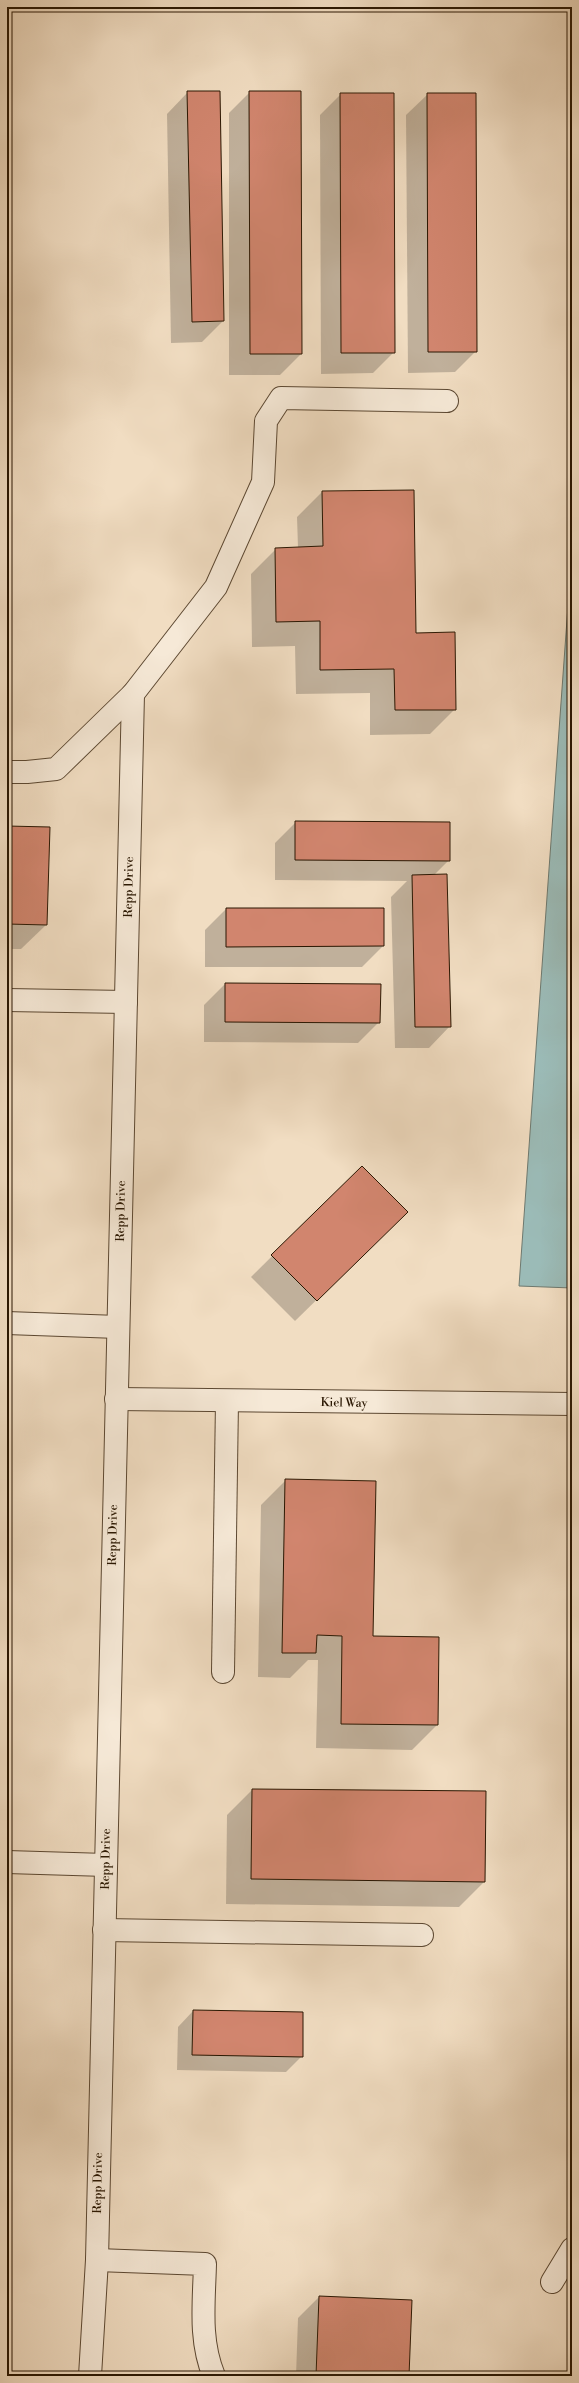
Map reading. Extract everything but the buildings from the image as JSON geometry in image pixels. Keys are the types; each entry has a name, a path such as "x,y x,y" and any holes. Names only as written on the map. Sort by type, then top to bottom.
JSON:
{"street":[{"path":"7,772 56,769 133,694 216,587 263,482 266,421 282,398 447,401"},
{"name":"Repp Drive","path":"90,2376 97,2260 133,694"},
{"path":"7,1000 126,1002"},
{"path":"7,1323 118,1327"},
{"name":"Kiel Way","path":"116,1399 572,1404"},
{"path":"223,1672 227,1401"},
{"path":"7,1862 106,1865"},
{"path":"104,1930 422,1935"},
{"path":"552,2282 572,2249"},
{"path":"97,2260 205,2264 203,2319 206,2356 214,2376"}],"water":[{"path":"572,550 572,1288 519,1286"}]}
